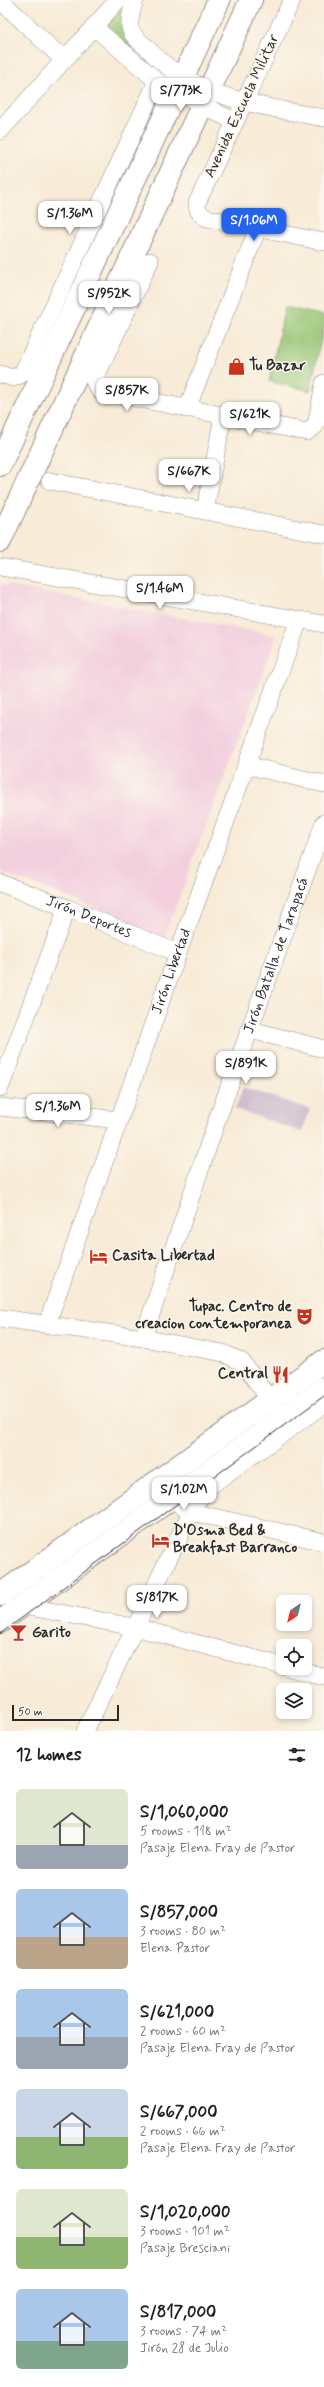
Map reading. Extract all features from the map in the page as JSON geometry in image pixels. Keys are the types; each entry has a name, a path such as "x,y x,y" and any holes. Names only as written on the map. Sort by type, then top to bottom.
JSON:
{"main road":[{"path":"0,465 171,83 219,0"},
{"path":"0,540 252,0"},
{"path":"0,1595 324,1361"},
{"path":"0,1622 324,1388"},
{"path":"0,1601 24,1606"}],"street":[{"path":"0,0 64,60"},
{"path":"0,131 118,0"},
{"path":"135,0 130,20 132,32 161,61 171,83"},
{"name":"Avenida Escuela Militar","path":"258,228 207,218 199,212 197,203 292,0"},
{"path":"94,27 171,83 205,98 235,122"},
{"path":"0,374 13,378 22,374 171,83"},
{"path":"205,98 244,102 324,118"},
{"path":"187,409 258,228 324,242"},
{"path":"150,261 94,381 100,391 106,394 307,432 315,426 317,421 324,383"},
{"path":"205,511 223,416"},
{"path":"50,481 324,534"},
{"path":"0,567 324,624"},
{"name":"Jirón Libertad","path":"47,1324 178,953 299,620"},
{"path":"246,765 324,784"},
{"name":"Jirón Batalla de Tarapacá","path":"144,1338 216,1123 251,1030 324,823"},
{"name":"Jirón Deportes","path":"0,883 67,908 178,953"},
{"path":"0,1088 67,908"},
{"path":"251,1030 324,1049"},
{"path":"0,1107 119,1120"},
{"path":"0,1318 144,1338 236,1358 242,1362 283,1418"},
{"path":"85,1731 134,1627 196,1502 211,1486 324,1404"},
{"path":"159,1480 172,1498 191,1512 324,1542"},
{"path":"24,1606 134,1627 276,1664"},
{"path":"312,1674 324,1677"}],"shaded area":[{"path":"0,584 277,636 164,938 68,897 0,872"},
{"path":"243,1087 310,1109 302,1132 235,1109"}],"green space":[{"path":"126,3 134,44 129,50 106,26"},
{"path":"285,307 324,316 324,326 310,391 269,381"}],"tram line":[{"path":"0,1634 324,1396"}],"place":[{"name":"Tu Bazar","path":"236,366"},
{"name":"Casita Libertad","path":"99,1256"},
{"name":"Tupac. Centro de creacion contemporanea","path":"305,1316"},
{"name":"Central","path":"281,1374"},
{"name":"D'Osma Bed & Breakfast Barranco","path":"160,1540"},
{"name":"Garito","path":"19,1633"}]}
